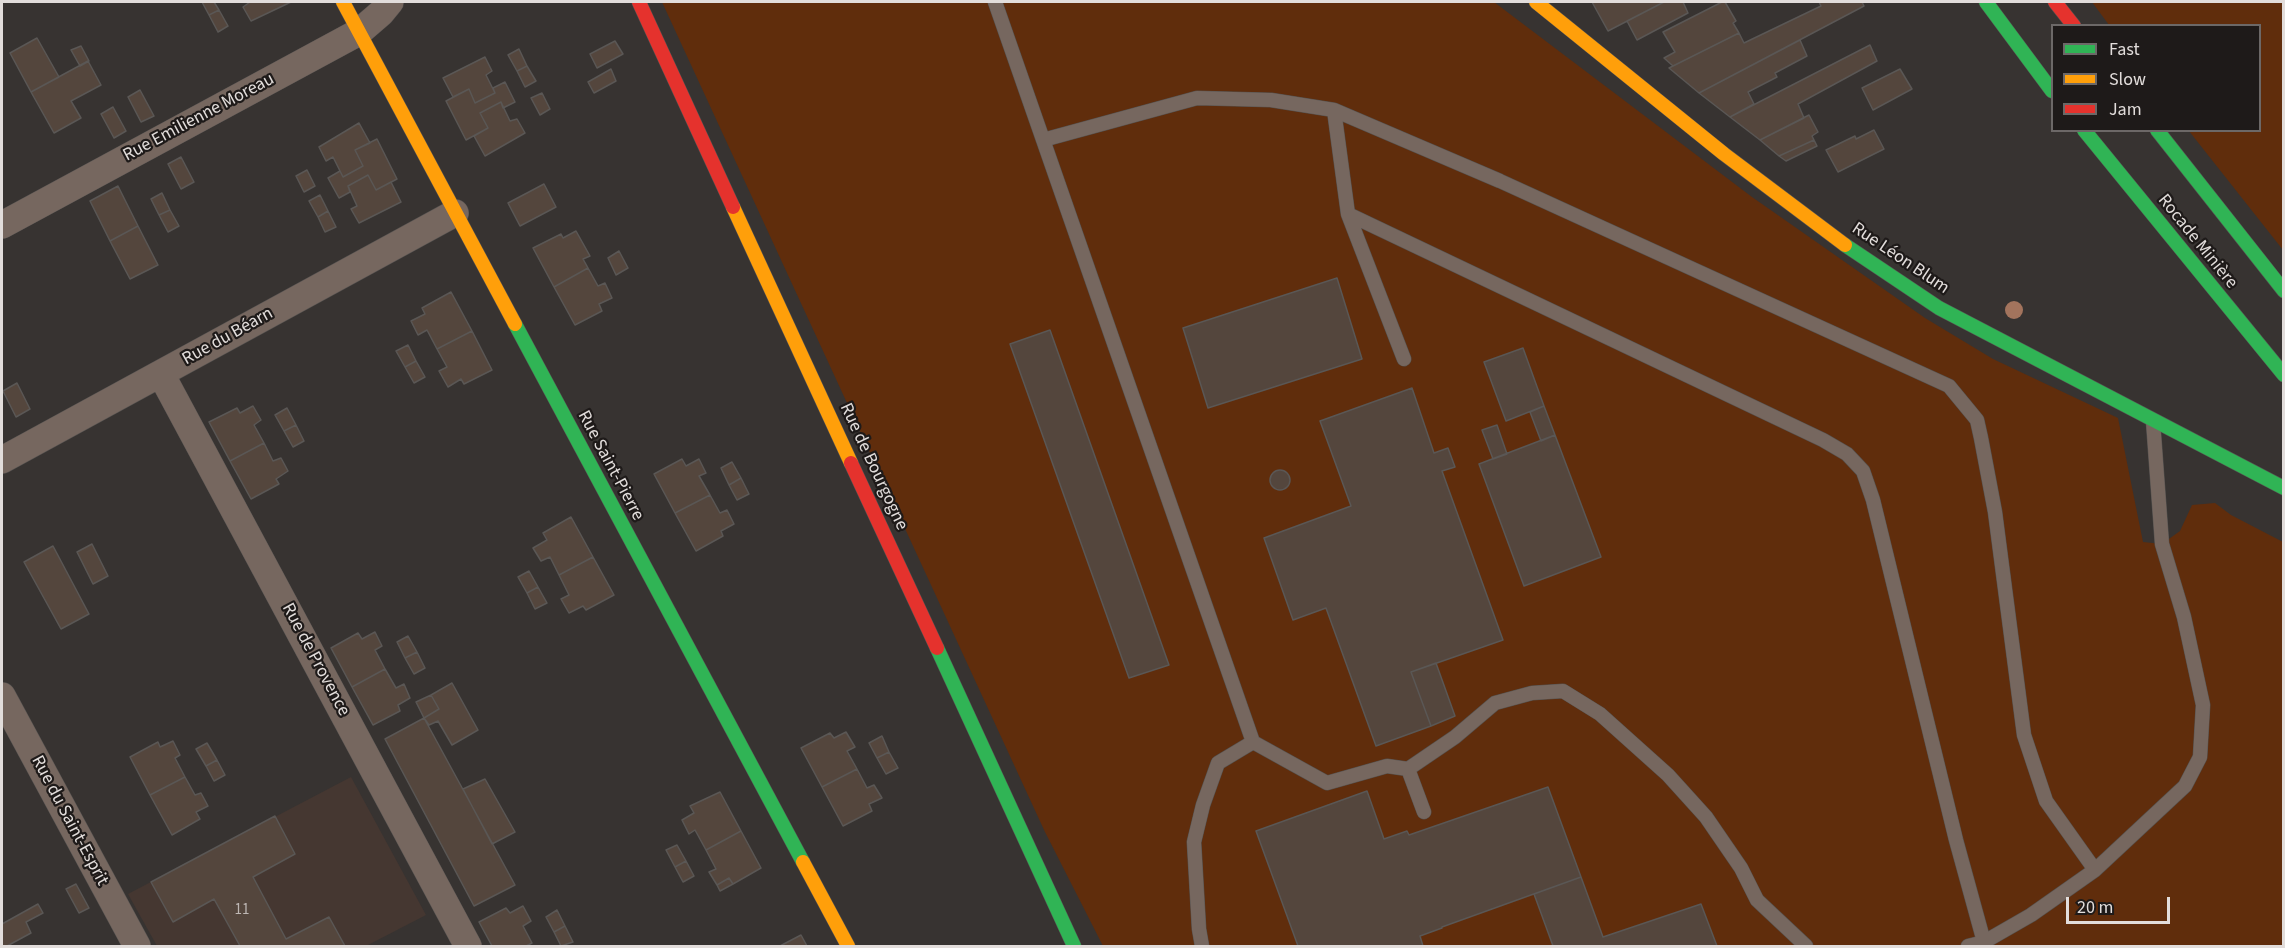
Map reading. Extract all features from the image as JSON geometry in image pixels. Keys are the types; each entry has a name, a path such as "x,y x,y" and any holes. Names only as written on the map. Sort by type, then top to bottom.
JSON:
{"main road":[{"name":"Rue Saint-Pierre","path":"343,2 848,946"},
{"name":"Rue de Bourgogne","path":"639,2 1074,946"},
{"name":"Rue Léon Blum","path":"1536,2 1725,154 1843,244 1939,308 2283,488"},
{"path":"1986,2 2051,90"},
{"path":"2055,2 2072,24"},
{"name":"Rocade Minière","path":"2086,132 2283,375"},
{"name":"Rocade Minière","path":"2159,132 2283,291"}],"street":[{"name":"Rue Emilienne Moreau","path":"2,225 359,32 390,2"},
{"name":"Rue du Béarn","path":"2,460 454,213"},
{"name":"Rue de Provence","path":"161,374 468,946"},
{"name":"Rue du Saint-Esprit","path":"2,696 137,946"}],"lane":[{"path":"995,2 1253,742 1326,783 1387,766 1408,770 1455,737 1495,703 1532,693 1563,691 1600,714 1668,775 1706,817 1741,868 1757,900 1806,946"},
{"path":"1043,140 1197,98 1271,99 1334,110 1500,181 1949,386 1977,420 1981,438 1995,512 2024,735 2046,801 2095,870"},
{"path":"1334,110 1348,214 1404,358"},
{"path":"1348,214 1823,440 1847,454 1863,471 1873,500 1956,840 1984,942"},
{"path":"1968,946 1984,942 2031,915 2095,870 2185,786 2200,753 2203,705 2184,617 2162,544 2152,419"},
{"path":"1202,946 1194,842 1203,805 1218,764 1253,742"},
{"path":"1408,770 1424,812"}],"shaded area":[{"path":"662,2 1494,2 1752,197 1925,318 1993,359 2118,418 2143,542 2162,544 2180,531 2192,505 2215,503 2231,515 2283,542 2283,946 1103,946 1045,832"},
{"path":"2092,2 2283,2 2283,250 2190,132 2261,132 2261,24 2108,24"},
{"path":"351,777 426,915 366,946 157,946 128,894"}],"building":[{"path":"202,2 214,2 219,10 209,15"},
{"path":"250,2 291,2 251,21 243,7"},
{"path":"1592,2 1664,2 1608,31"},
{"path":"1664,2 1683,2 1688,13 1637,40 1627,21"},
{"path":"1725,2 1736,21 1733,23 1739,33 1673,66 1664,58 1675,52 1663,32"},
{"path":"1819,2 1862,2 1864,6 1699,93 1669,68 1739,33 1744,43 1821,6"},
{"path":"219,10 228,26 218,32 209,15"},
{"path":"37,38 59,77 31,92 10,53"},
{"path":"1800,40 1807,56 1775,73 1777,77 1748,92 1754,104 1730,117 1699,93"},
{"path":"615,41 623,54 597,68 590,54"},
{"path":"1870,45 1877,61 1798,104 1804,118 1760,140 1730,117"},
{"path":"81,46 89,61 80,66 71,50"},
{"path":"519,49 527,66 517,71 508,55"},
{"path":"485,57 492,71 486,75 495,93 475,103 469,89 453,97 443,78"},
{"path":"88,61 101,85 71,101 81,118 54,133 31,92"},
{"path":"527,66 536,81 525,87 517,71"},
{"path":"611,69 616,81 594,93 588,82"},
{"path":"1900,69 1912,89 1873,110 1862,88"},
{"path":"505,82 515,102 503,108 501,102 480,113 488,128 466,140 446,101 469,89 475,103 495,93 493,88"},
{"path":"140,90 154,116 141,122 128,97"},
{"path":"542,93 550,109 540,115 531,98"},
{"path":"501,102 510,121 517,119 525,133 485,156 474,136 488,128 480,113"},
{"path":"113,107 126,131 114,138 101,114"},
{"path":"1809,115 1818,132 1812,136 1814,140 1779,156 1760,140"},
{"path":"359,123 370,143 355,150 363,166 343,177 333,157 326,161 319,147"},
{"path":"1874,130 1884,149 1838,172 1826,150"},
{"path":"377,139 397,179 376,190 368,175 348,186 350,192 339,198 328,178 340,171 343,177 363,166 355,150"},
{"path":"1814,140 1817,146 1786,161 1779,156"},
{"path":"181,157 194,182 181,189 168,164"},
{"path":"307,170 315,186 304,192 296,176"},
{"path":"368,175 376,190 391,182 401,202 359,223 351,209 357,206 348,186"},
{"path":"544,184 556,207 520,226 508,203"},
{"path":"118,186 138,226 110,241 90,201"},
{"path":"162,193 170,210 159,215 151,199"},
{"path":"320,195 328,211 318,217 309,201"},
{"path":"170,210 179,226 168,232 159,215"},
{"path":"328,211 336,227 325,232 318,217"},
{"path":"138,226 158,265 130,279 110,241"},
{"path":"576,231 590,256 583,259 588,268 554,287 533,248 561,234 563,238"},
{"path":"619,251 628,268 616,275 608,258"},
{"path":"588,268 598,286 605,283 612,298 599,304 602,311 575,325 554,287"},
{"path":"1337,278 1362,359 1208,408 1183,328"},
{"path":"451,292 472,331 437,349 427,330 418,335 411,321 425,314 422,308"},
{"path":"1050,330 1169,665 1129,678 1010,344"},
{"path":"472,331 492,370 464,384 461,379 448,387 439,371 447,367 437,349"},
{"path":"408,345 416,361 405,367 396,351"},
{"path":"1523,348 1544,406 1506,421 1484,362"},
{"path":"416,361 425,377 414,383 405,367"},
{"path":"17,383 30,409 16,417 3,391"},
{"path":"1412,388 1434,453 1448,448 1455,467 1442,471 1503,640 1411,672 1431,726 1376,746 1326,608 1293,620 1264,538 1351,506 1320,421"},
{"path":"253,406 261,420 254,425 264,443 230,461 209,422 237,408 240,413"},
{"path":"1544,406 1555,435 1541,441 1530,412"},
{"path":"287,408 296,425 284,431 275,415"},
{"path":"296,425 304,441 293,447 284,431"},
{"path":"1497,425 1507,454 1493,459 1482,430"},
{"path":"1555,435 1601,557 1524,586 1479,464"},
{"path":"264,443 273,461 281,458 288,471 276,479 279,484 251,499 230,461"},
{"path":"682,459 686,466 699,459 706,473 699,476 710,495 675,513 654,474"},
{"path":"732,462 741,478 729,485 721,468"},
{"path":"1280,470 1287,473 1290,480 1287,487 1280,490 1273,487 1270,480 1273,473"},
{"path":"741,478 749,494 737,500 729,485"},
{"path":"710,495 720,513 727,510 734,524 721,531 723,536 696,551 675,513"},
{"path":"571,517 593,557 559,575 550,557 541,561 533,548 547,540 543,533"},
{"path":"92,544 108,576 93,584 77,552"},
{"path":"53,546 89,614 61,629 24,562"},
{"path":"593,557 614,595 586,610 583,606 569,613 561,599 569,595 559,575"},
{"path":"529,571 538,587 527,593 518,577"},
{"path":"538,587 547,603 535,609 527,593"},
{"path":"375,632 382,646 375,650 385,669 352,687 331,648 358,633 362,639"},
{"path":"408,636 417,652 405,658 397,642"},
{"path":"417,652 425,668 414,674 405,658"},
{"path":"1436,663 1455,716 1431,726 1411,672"},
{"path":"385,669 396,688 404,684 410,698 398,705 400,711 373,725 352,687"},
{"path":"452,683 478,730 452,745 438,721 429,725 424,718 439,709 431,695"},
{"path":"431,695 439,709 424,718 416,702"},
{"path":"424,718 515,885 474,906 385,739"},
{"path":"846,732 855,747 847,751 857,769 822,787 801,748 830,733 834,738"},
{"path":"882,736 889,752 877,758 869,743"},
{"path":"173,741 180,755 175,758 185,777 150,795 130,757 158,742 160,747"},
{"path":"207,743 217,760 206,766 196,749"},
{"path":"889,752 898,768 886,774 877,758"},
{"path":"217,760 225,775 214,781 206,766"},
{"path":"857,769 867,788 874,785 882,798 869,804 872,811 843,826 822,787"},
{"path":"185,777 195,795 201,793 208,806 196,812 200,819 172,835 150,795"},
{"path":"485,779 515,832 492,844 463,789"},
{"path":"1548,787 1581,877 1420,936 1423,946 1298,946 1256,831 1367,791 1384,839 1407,831 1409,835"},
{"path":"720,792 741,831 706,850 695,830 689,834 682,820 694,813 690,806"},
{"path":"275,816 295,854 253,877 286,939 329,917 345,946 240,946 214,899 173,922 151,882"},
{"path":"741,831 761,868 733,884 729,878 717,885 709,872 716,869 706,850"},
{"path":"677,845 686,861 675,867 666,850"},
{"path":"686,861 694,876 683,882 675,867"},
{"path":"1581,877 1603,937 1701,904 1717,946 1553,946 1534,894"},
{"path":"729,878 733,884 720,891 717,885"},
{"path":"76,884 89,908 79,913 66,889"},
{"path":"38,904 43,913 26,922 31,933 7,946 2,946 2,924"},
{"path":"523,906 531,921 523,926 532,943 526,946 492,946 479,922 506,908 510,913"},
{"path":"557,910 565,926 554,932 546,917"},
{"path":"565,926 573,942 561,946 554,932"},
{"path":"801,935 807,946 780,946"}],"traffic: fast":[{"path":"1986,2 2051,90"},
{"path":"2086,132 2284,375"},
{"path":"2159,132 2284,291"},
{"path":"1845,245 1939,308 2284,488"},
{"path":"515,324 803,862"},
{"path":"937,648 1074,946"}],"traffic: slow":[{"path":"343,2 515,324"},
{"path":"1536,2 1724,154 1845,245"},
{"path":"733,207 851,463"},
{"path":"803,862 848,946"}],"traffic: jam":[{"path":"639,2 733,207"},
{"path":"2055,2 2072,24"},
{"path":"851,463 937,648"}]}
